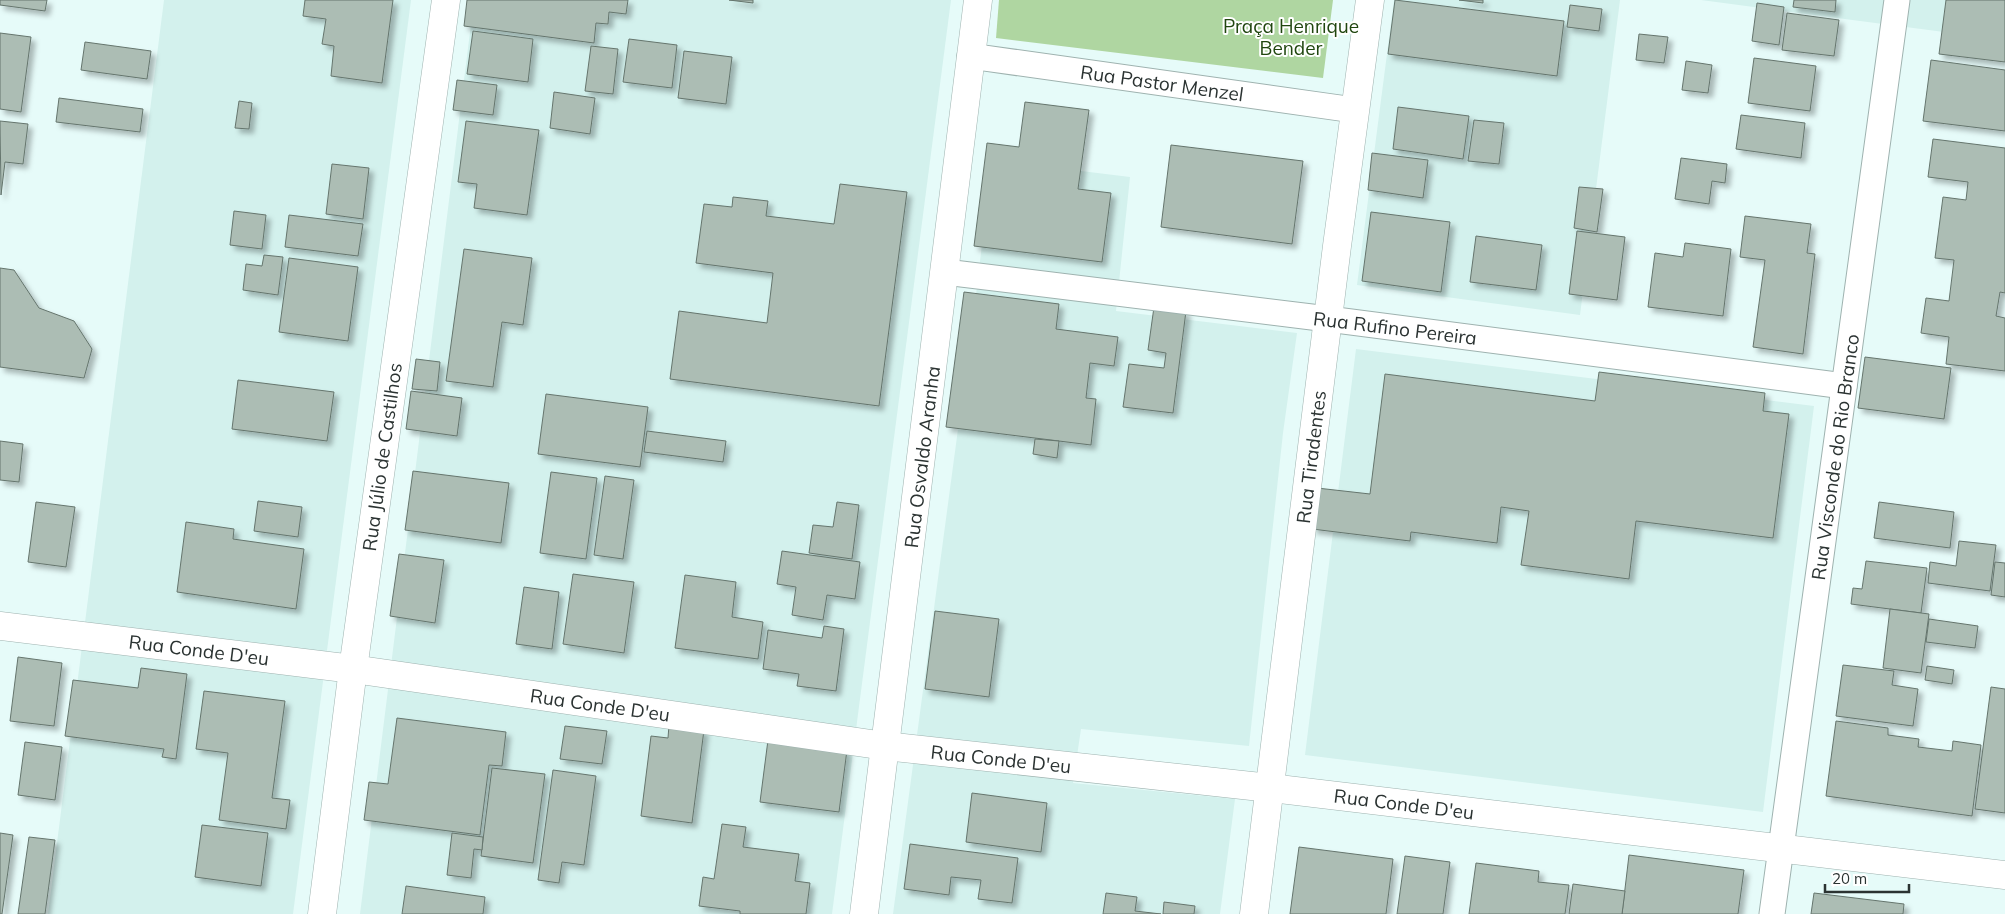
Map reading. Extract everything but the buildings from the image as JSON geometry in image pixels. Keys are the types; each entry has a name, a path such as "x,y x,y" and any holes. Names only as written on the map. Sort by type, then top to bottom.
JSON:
{"street":[{"name":"Rua Júlio de Castilhos","path":"322,914 353,669 446,0"},
{"name":"Rua Osvaldo Aranha","path":"864,914 978,0"},
{"name":"Rua Tiradentes","path":"1254,914 1354,110 1370,0"},
{"name":"Rua Visconde do Rio Branco","path":"1772,914 1897,0"},
{"name":"Rua Pastor Menzel","path":"970,56 1354,110"},
{"name":"Rua Rufino Pereira","path":"945,272 1328,319 1844,386"},
{"name":"Rua Conde D'eu","path":"0,626 353,669 885,746 1270,788 2005,875"}],"shaded area":[{"path":"164,0 411,0 293,914 48,914"},
{"path":"474,0 951,0 832,914 360,914"},
{"path":"1394,0 1620,0 1580,315 1357,285"},
{"path":"1701,0 2005,0 2005,40"},
{"path":"992,160 1130,177 1116,311 1297,333 1283,433 1249,746 1081,729 1073,783 1235,799 1220,914 893,914 976,295"},
{"path":"1356,349 1814,406 1763,812 1305,755"}],"green space":[{"name":"Praça Henrique Bender","path":"999,0 1333,0 1323,78 996,38"}]}
